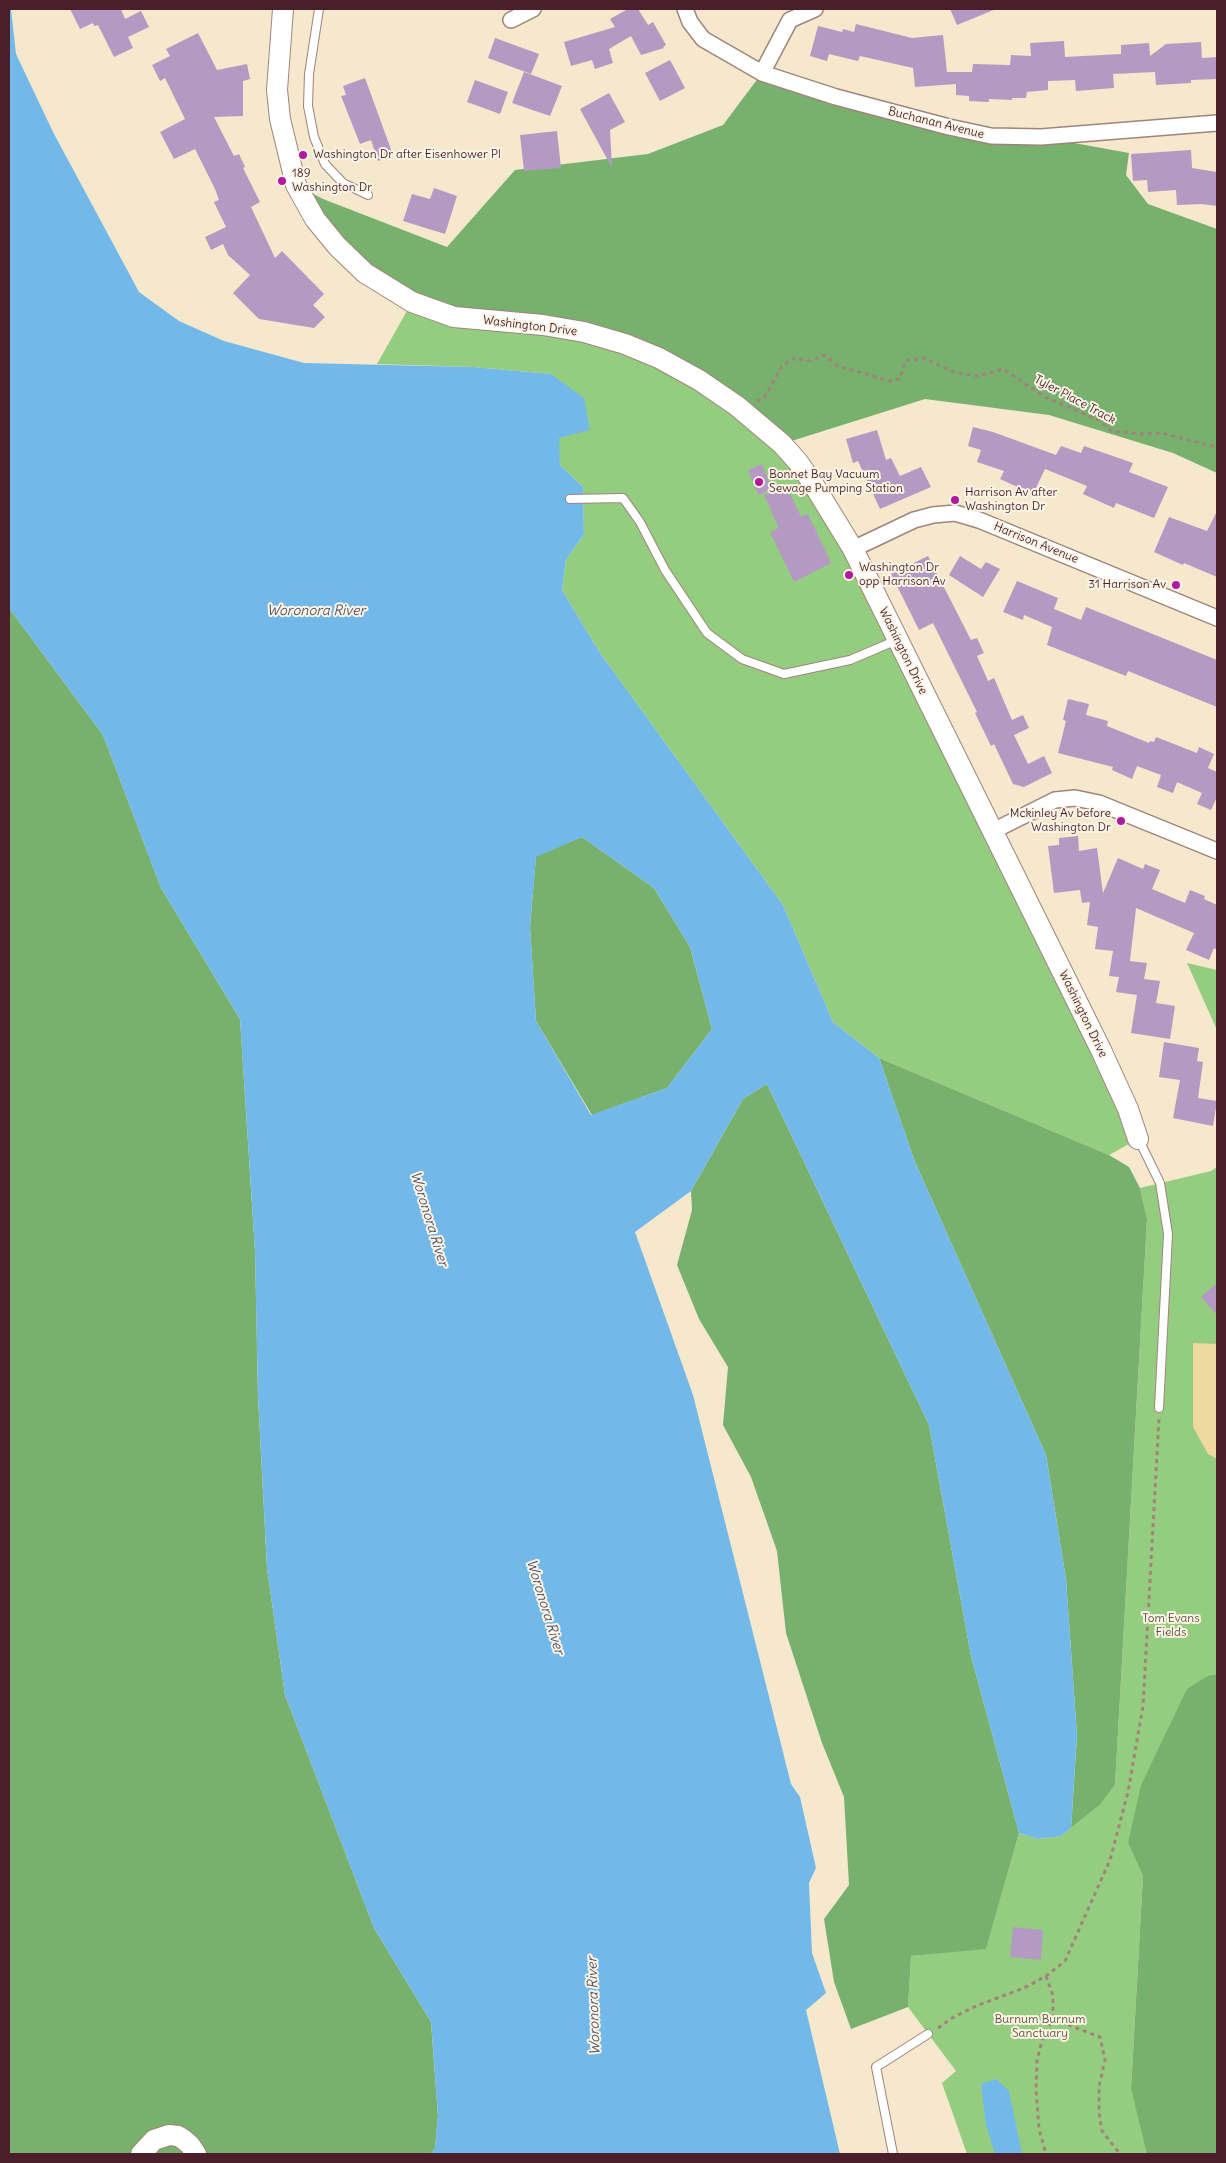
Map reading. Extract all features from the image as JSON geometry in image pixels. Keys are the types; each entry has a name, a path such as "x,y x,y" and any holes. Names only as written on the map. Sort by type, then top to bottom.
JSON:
{"street":[{"name":"Washington Drive","path":"283,9 278,90 281,127 296,185 315,219 336,246 365,273 412,302 454,317 584,332 625,344 659,358 699,380 737,406 782,444 798,462 853,550 1101,1050 1128,1110 1138,1139"},
{"path":"511,20 533,9"},
{"name":"Buchanan Avenue","path":"686,9 690,22 703,39 762,73 836,98 991,136 1041,137 1217,123"},
{"path":"762,73 790,20 815,9"},
{"name":"Harrison Avenue","path":"853,550 914,520 933,514 955,513 979,520 1217,618"},
{"path":"993,831 1055,800 1075,798 1099,803 1217,851"},
{"path":"141,2154 154,2140 178,2136 190,2145 196,2154"}],"lane":[{"path":"319,9 309,74 308,106 314,137 325,164 343,183 368,195"},
{"path":"570,499 623,498 640,522 665,570 707,633 742,659 784,674 850,660 897,640"},
{"path":"1138,1139 1160,1184 1168,1234 1159,1408"},
{"path":"893,2154 876,2067 928,2034"}],"path":[{"name":"Tyler Place Track","path":"737,406 764,398 782,366 795,358 811,361 824,355 838,366 890,381 900,380 905,361 924,358 953,372 978,376 1003,369 1045,397 1099,420 1111,431 1144,434 1161,433 1217,447"},
{"path":"928,2034 952,2018 1024,1988 1046,1976 1065,1961 1098,1892 1110,1860 1128,1792 1143,1706 1159,1408"},
{"path":"1046,1976 1053,1996 1053,2019 1042,2040 1036,2088 1039,2129 1046,2154"},
{"path":"1053,2019 1100,2037 1105,2060 1099,2087 1099,2112 1102,2131 1120,2154"}],"green space":[{"path":"762,73 949,127 1041,137 1129,153 1126,175 1148,204 1217,229 1217,473 1173,453 1049,415 925,399 782,444 625,344 454,317 365,273 296,185 323,199 447,247 515,170 648,154 723,125"},
{"path":"412,302 543,325 699,380 812,482 1138,1139 1109,1155 879,1058 833,1022 783,905 600,653 562,590 566,560 584,534 583,487 560,465 551,374 473,367 377,364"},
{"path":"9,608 103,735 161,888 240,1019 255,1251 258,1397 267,1568 285,1695 374,1928 431,2022 438,2116 435,2148 431,2154 9,2154"},
{"path":"582,837 654,888 690,947 712,1029 667,1088 592,1115 536,1021 530,927 536,856"},
{"path":"1187,963 1217,970 1217,1030"},
{"path":"879,1058 1109,1155 1129,1167 1140,1188 1147,1219 1115,1785 1100,1805 1071,1828 1077,1736 1066,1579 1046,1455 915,1162"},
{"path":"767,1084 929,1425 971,1656 1019,1833 986,1949 911,1956 908,2007 851,2029 834,1982 824,1919 849,1885 844,1797 822,1743 786,1633 777,1551 751,1477 723,1425 728,1367 699,1319 677,1265 692,1210 691,1191 743,1099"},
{"name":"Burnum Burnum Sanctuary","path":"1217,1167 1217,1674 1208,1675 1128,1843 1143,1876 1131,2089 1148,2152 1147,2154 967,2154 942,2083 956,2071 908,2007 911,1956 986,1948 1019,1833 1038,1839 1061,1836 1100,1805 1115,1785 1147,1219 1140,1188 1211,1171"},
{"path":"1217,1674 1217,2154 1147,2154 1131,2089 1143,1876 1128,1843 1141,1785 1187,1689 1209,1675"}],"sand":[{"path":"1193,1343 1217,1344 1217,1459 1208,1454 1193,1427"}],"water":[{"name":"Woronora River","path":"9,9 11,9 16,54 53,132 139,292 179,321 224,341 304,363 473,367 551,374 584,398 590,430 559,438 560,465 583,487 584,534 566,560 562,590 600,653 783,905 833,1022 879,1058 915,1162 1046,1455 1066,1579 1077,1736 1071,1828 1061,1836 1038,1839 1019,1833 971,1656 929,1425 767,1084 743,1099 691,1191 635,1232 693,1395 791,1784 800,1797 816,1868 809,1883 812,1953 826,1993 806,2010 840,2154 431,2154 435,2148 438,2116 431,2022 374,1928 285,1695 267,1568 258,1397 255,1251 240,1019 161,888 103,735 9,608","holes":["582,837 654,888 690,947 712,1029 667,1088 591,1115 536,1021 530,927 536,857"]},
{"path":"996,2079 1009,2091 1022,2154 995,2154 986,2125 981,2084"}],"building":[{"path":"70,9 121,9 125,19 141,11 149,27 128,37 133,48 114,57 98,25 94,26 93,23 80,29"},
{"path":"628,9 638,9 648,25 653,22 666,45 664,48 641,55 631,36 609,49 613,63 595,69 592,60 571,66 564,42 615,27 610,19"},
{"path":"950,9 996,9 957,25"},
{"path":"856,24 912,38 943,35 947,72 972,72 973,64 1010,65 1011,55 1031,56 1030,43 1064,41 1065,57 1121,54 1121,45 1149,43 1150,56 1166,44 1201,42 1202,58 1217,57 1217,79 1191,80 1191,83 1156,85 1155,72 1113,74 1114,88 1076,91 1075,80 1048,81 1048,90 1027,92 1026,98 1012,98 1012,100 989,99 989,102 969,101 969,96 956,95 956,84 915,87 913,68 860,56 858,61 829,54 827,61 810,56 818,26 842,32 843,29 854,32"},
{"path":"198,33 217,70 247,64 250,79 243,81 243,116 214,117 234,156 239,154 245,167 243,168 260,202 251,207 275,258 282,251 324,294 313,305 325,317 314,328 259,319 233,293 250,275 228,255 223,244 211,250 205,237 226,227 214,202 219,200 215,189 195,149 174,159 160,132 185,119 165,78 160,81 152,65 170,56 166,49"},
{"path":"495,38 539,54 531,74 488,58"},
{"path":"670,60 685,88 660,101 645,73"},
{"path":"524,72 562,86 550,116 512,103"},
{"path":"365,78 393,155 378,161 371,140 360,144 341,96 346,95 343,86"},
{"path":"475,80 508,92 500,114 467,102"},
{"path":"609,93 625,122 610,130 612,168 580,109"},
{"path":"557,131 561,168 524,171 520,135"},
{"path":"1191,150 1192,168 1217,172 1217,206 1202,204 1177,205 1176,190 1148,192 1147,180 1133,181 1131,154"},
{"path":"434,188 457,196 445,234 403,221 412,194 430,199"},
{"path":"973,427 993,432 1056,455 1061,446 1081,453 1084,446 1133,463 1129,472 1168,487 1154,518 1116,503 1114,508 1083,494 1087,486 1045,469 1033,494 1000,479 1004,471 977,462 981,450 968,446"},
{"path":"877,430 886,460 891,458 900,476 921,467 931,487 880,509 858,461 853,463 846,439"},
{"name":"Bonnet Bay Vacuum Sewage Pumping Station","path":"762,464 772,489 758,495 748,470"},
{"path":"786,485 801,517 808,514 831,563 794,582 770,532 779,528 764,495"},
{"path":"1217,511 1217,577 1154,552 1169,517 1207,531"},
{"path":"928,556 971,640 977,638 984,653 977,656 988,681 994,678 1012,720 1023,715 1029,728 1014,735 1028,764 1044,756 1052,773 1024,787 1013,784 994,744 991,746 975,713 977,712 933,623 919,630 891,574"},
{"path":"960,556 981,569 986,562 1000,569 983,597 949,575"},
{"path":"1017,581 1058,598 1054,609 1081,620 1086,607 1217,660 1217,707 1128,671 1126,676 1047,645 1052,627 1024,615 1023,620 1003,612"},
{"path":"1068,699 1089,704 1086,715 1108,721 1107,726 1149,743 1150,741 1154,742 1156,737 1197,753 1199,747 1214,754 1208,768 1217,772 1217,797 1211,810 1197,804 1202,793 1177,782 1173,793 1157,787 1161,775 1137,766 1132,779 1112,770 1113,767 1058,753 1066,721 1063,720"},
{"path":"1078,836 1079,851 1097,848 1103,893 1118,858 1143,869 1145,864 1160,870 1152,889 1185,903 1190,890 1205,896 1204,899 1217,905 1217,950 1214,948 1209,960 1186,950 1194,933 1136,908 1130,961 1147,963 1144,979 1160,981 1156,1003 1175,1006 1170,1039 1131,1033 1137,995 1116,992 1119,977 1109,976 1113,951 1095,949 1098,927 1087,925 1090,902 1082,903 1080,890 1054,893 1048,846 1059,845 1059,838"},
{"path":"1164,1042 1199,1048 1197,1061 1203,1062 1198,1098 1217,1101 1213,1126 1173,1118 1180,1080 1159,1077"},
{"path":"1217,1283 1217,1315 1201,1297"},
{"path":"1013,1927 1043,1930 1041,1960 1010,1957"}],"place":[{"name":"Washington Dr after Eisenhower Pl","path":"303,155"},
{"name":"189 Washington Dr","path":"282,181"},
{"name":"Bonnet Bay Vacuum Sewage Pumping Station","path":"759,482"},
{"name":"Harrison Av after Washington Dr","path":"955,500"},
{"name":"Washington Dr opp Harrison Av","path":"849,575"},
{"name":"31 Harrison Av","path":"1176,585"},
{"name":"Mckinley Av before Washington Dr","path":"1121,821"}],"park label":[{"name":"Tom Evans Fields","path":"1171,1626"}]}
